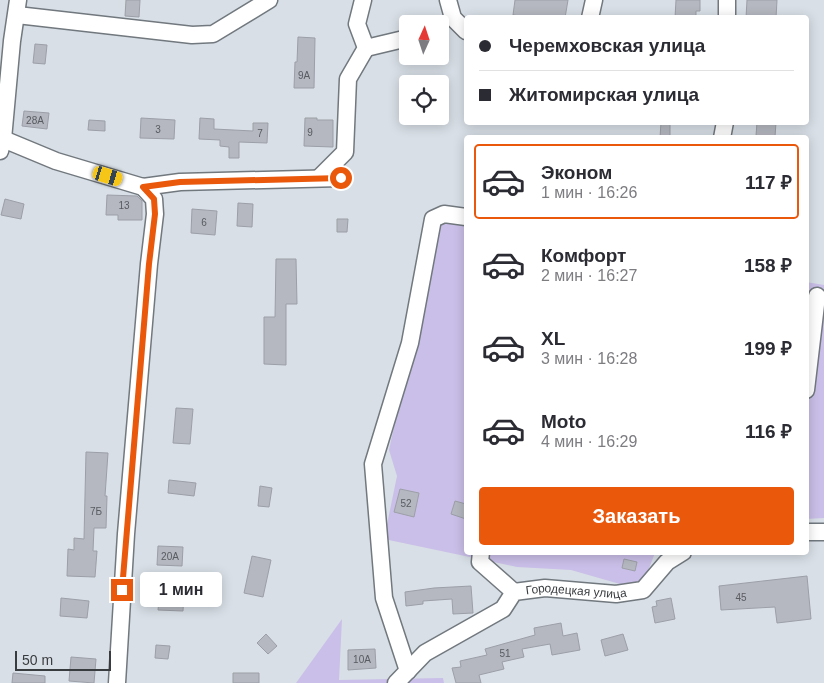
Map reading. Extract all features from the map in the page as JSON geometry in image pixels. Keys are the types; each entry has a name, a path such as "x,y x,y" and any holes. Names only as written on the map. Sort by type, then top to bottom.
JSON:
{"street":[{"path":"269,0 212,34 199,35 17,8 1,145 143,187 180,182 341,178"},
{"path":"363,0 357,24 366,48"},
{"path":"447,15 448,0"},
{"path":"591,15 594,0"},
{"path":"727,0 727,15"},
{"path":"449,23 464,30"},
{"path":"319,178 345,152 348,79 366,48 399,40"},
{"path":"116,683 127,525 155,214 154,199 143,187"},
{"path":"408,671 384,598 374,464 410,343 433,219 444,214 464,217"},
{"path":"809,364 817,296"},
{"path":"809,532 824,532"},
{"path":"481,555 480,562 514,592"},
{"name":"Городецкая улица","path":"396,683 425,653 502,609 514,592 545,588 616,594 643,590 665,557"}],"shaded area":[{"path":"439,219 464,225 464,555 654,555 642,586 627,586 571,570 517,567 384,539 397,476 389,450"},
{"path":"809,282 824,285 824,518 809,519"},
{"path":"342,619 339,680 443,678 444,683 296,683"}],"building":[{"path":"126,0 140,0 139,17 125,16"},
{"path":"515,0 568,0 566,15 513,15"},
{"path":"676,0 700,0 700,11 696,11 696,15 675,15"},
{"path":"747,0 777,0 776,15 746,15"},
{"path":"298,37 315,38 314,88 294,88"},
{"path":"35,44 47,45 45,64 33,63"},
{"path":"24,111 49,113 47,129 22,126"},
{"path":"141,118 175,120 174,139 140,138"},
{"path":"200,118 214,119 214,129 253,131 253,123 268,123 267,143 239,142 239,158 229,158 229,147 220,146 220,140 199,139"},
{"path":"305,118 333,120 333,147 304,146"},
{"path":"89,120 105,121 105,131 88,130"},
{"path":"661,125 670,125 670,135 660,135"},
{"path":"757,125 776,125 775,135 756,135"},
{"path":"107,195 137,196 142,201 142,220 118,220 118,215 106,215"},
{"path":"5,199 24,204 21,219 1,215"},
{"path":"238,203 253,204 252,227 237,226"},
{"path":"192,209 217,211 215,235 191,233"},
{"path":"337,219 348,219 347,232 337,232"},
{"path":"276,259 296,259 297,304 286,304 286,365 264,364 264,317 275,317"},
{"path":"176,408 193,409 190,444 173,443"},
{"path":"86,452 108,453 105,496 107,496 106,528 94,528 93,551 97,551 95,577 67,576 68,549 74,550 74,538 84,539"},
{"path":"169,480 196,483 194,496 168,493"},
{"path":"260,486 272,488 269,507 258,506"},
{"path":"400,489 419,493 414,517 394,512"},
{"path":"455,501 464,503 464,518 451,514"},
{"path":"158,546 183,547 182,566 157,565"},
{"path":"252,556 271,560 263,597 244,593"},
{"path":"624,559 637,562 635,571 622,568"},
{"path":"807,576 811,619 777,623 775,607 721,610 719,586"},
{"path":"471,586 473,613 453,614 452,599 423,601 423,604 406,606 405,592"},
{"path":"160,591 184,593 183,611 158,610"},
{"path":"61,598 89,601 87,618 60,616"},
{"path":"671,598 675,619 655,623 652,607 657,606 656,601"},
{"path":"561,623 563,636 577,633 580,650 552,655 550,644 522,649 524,657 502,662 504,669 479,675 481,683 456,683 452,668 461,667 460,661 487,655 485,649 535,635 534,628"},
{"path":"266,634 277,646 268,654 257,643"},
{"path":"623,634 628,650 605,656 601,640"},
{"path":"156,645 170,646 168,659 155,658"},
{"path":"375,649 376,668 348,670 348,650"},
{"path":"71,657 96,659 94,683 69,681"},
{"path":"13,673 45,676 45,683 12,683"},
{"path":"233,673 259,673 259,683 233,683"}],"route":[{"path":"122,590 149,264 155,214 154,199 143,187 180,182 341,178"}]}
